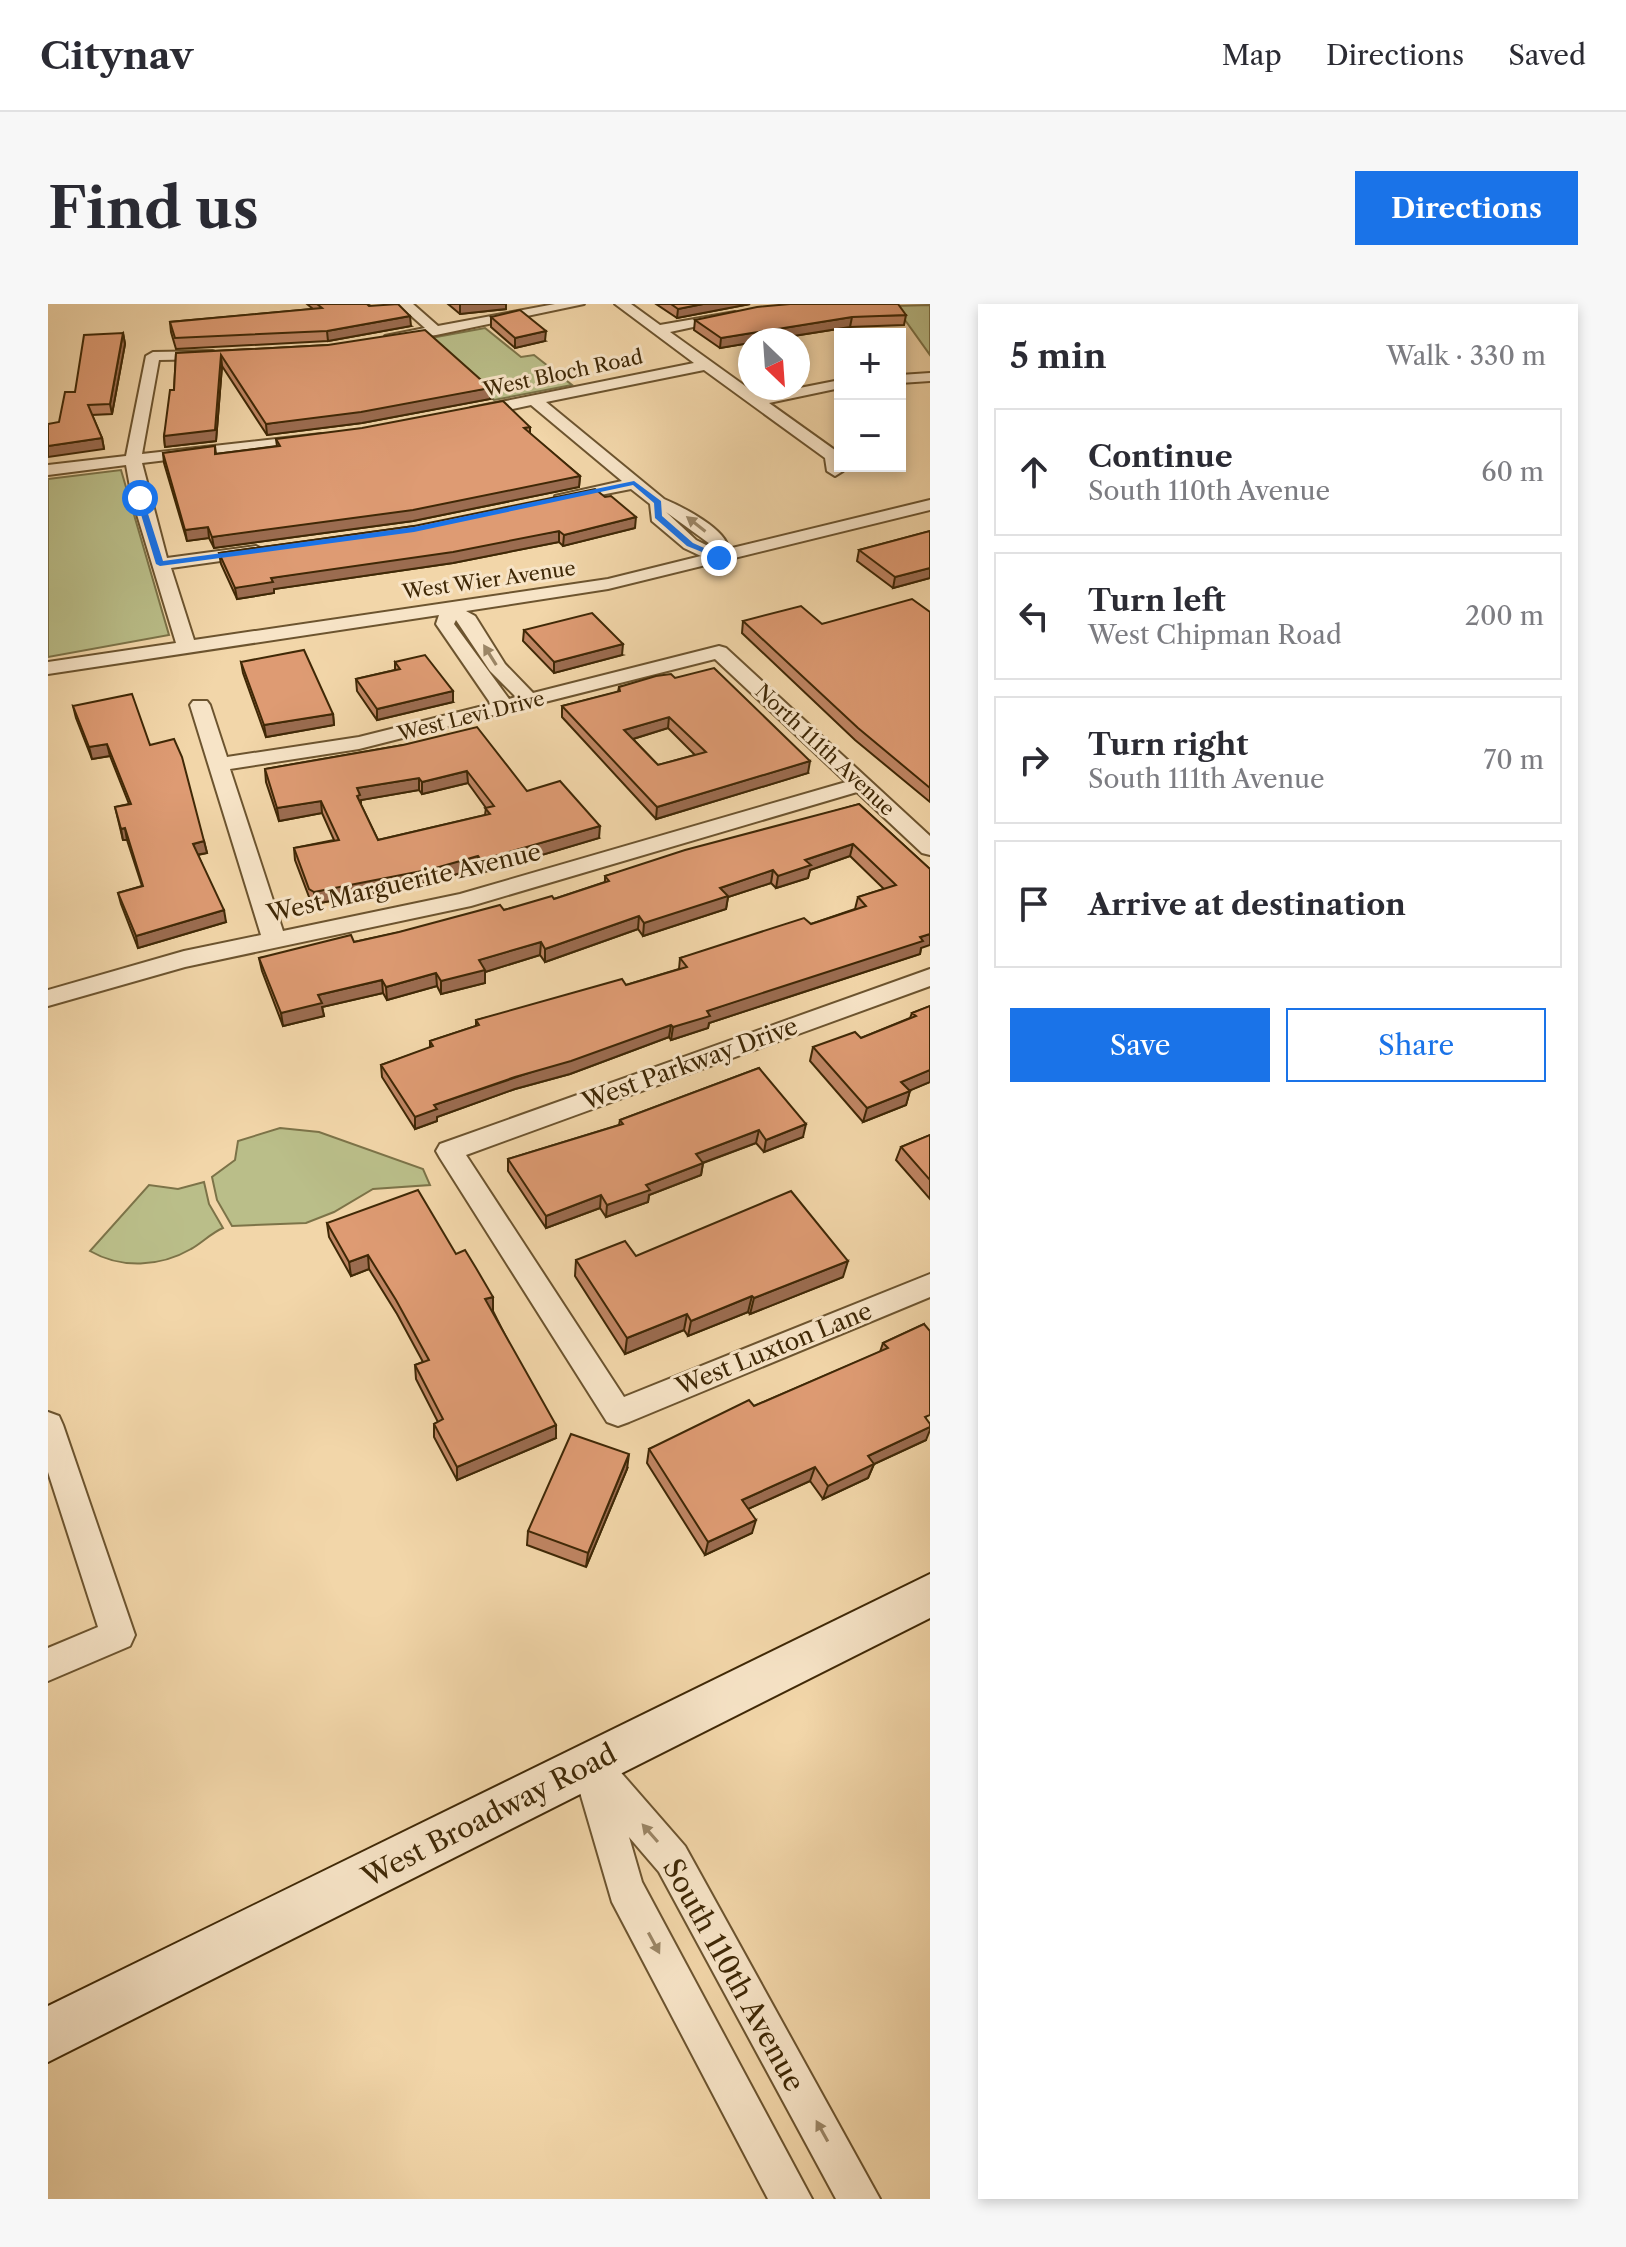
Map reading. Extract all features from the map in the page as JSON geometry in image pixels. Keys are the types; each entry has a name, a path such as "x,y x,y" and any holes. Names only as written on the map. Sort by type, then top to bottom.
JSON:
{"main road":[{"name":"West Broadway Road","path":"48,2035 930,1595"}],"street":[{"path":"405,304 436,331"},
{"path":"381,341 577,304"},
{"path":"622,304 833,456 834,464"},
{"name":"West Bloch Road","path":"657,330 741,313"},
{"path":"186,645 140,498 133,460 153,356 228,355"},
{"name":"West Bloch Road","path":"454,416 705,365"},
{"path":"906,379 930,377"},
{"path":"755,401 834,385"},
{"path":"534,400 658,503 658,517 690,544 719,558"},
{"path":"48,470 333,435"},
{"path":"538,505 634,483"},
{"name":"West Wier Avenue","path":"48,668 608,584 930,505"},
{"path":"160,564 282,547"},
{"path":"506,708 491,692 445,624 451,609 468,620 497,667 531,702"},
{"name":"West Levi Drive","path":"220,764 359,743 531,702 719,652"},
{"name":"North 111th Avenue","path":"719,652 930,848"},
{"path":"200,705 274,940"},
{"name":"West Marguerite Avenue","path":"48,998 184,959 463,901 861,784"},
{"name":"West Parkway Drive","path":"618,1413 449,1151 930,977"},
{"name":"West Luxton Lane","path":"618,1413 930,1285"},
{"path":"48,1425 118,1635 48,1665"},
{"name":"South 110th Avenue","path":"590,1765 625,1889 791,2199"},
{"name":"South 110th Avenue","path":"590,1765 672,1859 859,2199"}],"green space":[{"path":"930,305 930,355 895,306"},
{"path":"485,328 521,357 534,355 572,385 494,400 431,338"},
{"path":"121,470 169,635 48,657 48,479"},
{"path":"280,1128 319,1132 423,1169 430,1185 373,1189 334,1212 306,1223 232,1226 217,1200 212,1177 235,1160 238,1141"},
{"path":"204,1182 209,1204 223,1228 195,1247 179,1255 140,1264 114,1261 90,1251 149,1185 178,1189"}],"building":[{"path":"317,304 398,304 410,316 327,331 175,338 170,322 322,308"},
{"path":"671,304 703,304 678,309"},
{"path":"898,304 906,315 852,317 783,328 738,328 738,335 721,338 695,320 757,307"},
{"path":"520,310 546,331 515,338 491,317"},
{"path":"425,330 490,388 361,412 266,424 221,355 215,430 164,436 170,390 174,390 176,353 328,345"},
{"path":"123,333 110,404 88,405 102,438 48,446 48,424 59,422 65,392 75,392 84,335"},
{"path":"503,401 530,427 524,428 580,476 413,510 212,537 208,527 185,530 163,453 215,446 215,454 280,446 276,439 362,428"},
{"path":"595,489 605,497 611,496 636,517 564,535 559,531 453,552 271,578 273,582 235,588 219,553 414,526"},
{"path":"930,531 930,568 895,577 859,550"},
{"path":"912,599 930,612 930,788 858,728 743,621 801,606 822,624"},
{"path":"592,613 623,644 554,662 524,630"},
{"path":"304,650 333,714 264,725 241,662"},
{"path":"425,655 453,691 377,709 356,679 400,669 395,662"},
{"path":"714,668 810,761 657,807 562,706 620,691 619,687 656,676 671,674 675,678","holes":["669,717 706,752 658,765 624,730"]},
{"path":"132,694 150,745 174,739 182,757 204,841 193,844 224,910 136,936 118,893 143,886 125,828 121,829 115,807 131,804 107,744 89,747 73,706"},
{"path":"477,727 527,791 560,781 600,826 481,860 478,856 432,869 314,892 309,889 294,848 339,840 321,801 277,808 265,769 403,745","holes":["467,771 494,806 485,808 490,814 378,840 357,796 360,795 357,788 419,778 422,782"]},
{"path":"859,804 930,869 930,934 920,937 923,941 707,1011 710,1016 671,1025 434,1105 437,1109 415,1117 381,1065 433,1046 430,1041 479,1025 476,1020 622,979 626,985 687,967 680,958 804,918 811,924 866,906 858,897 896,885 853,844 805,860 811,865 778,876 773,870 720,888 728,896 644,923 639,916 545,949 541,942 479,960 485,970 441,981 436,973 386,987 382,980 318,995 322,1003 281,1013 259,958 351,935 354,942 500,905 504,910 552,896 554,899 609,881 605,876 685,850"},
{"path":"930,1006 930,1070 901,1082 910,1091 867,1108 813,1047 855,1032 861,1038 916,1016 912,1013"},
{"path":"759,1068 806,1124 766,1140 759,1130 696,1154 703,1163 646,1185 650,1190 607,1205 601,1195 546,1216 508,1159 623,1124 620,1120"},
{"path":"930,1135 930,1180 901,1147"},
{"path":"418,1190 456,1254 465,1250 476,1268 493,1297 485,1299 556,1425 457,1467 434,1424 443,1419 415,1365 429,1360 368,1255 349,1262 327,1223"},
{"path":"791,1191 848,1261 691,1321 687,1314 627,1338 576,1260 625,1241 636,1256"},
{"path":"924,1324 930,1331 930,1415 925,1417 930,1427 868,1456 874,1464 828,1486 815,1467 742,1500 756,1520 708,1542 649,1449 749,1400 754,1406 888,1348 883,1343"},
{"path":"571,1434 629,1454 588,1553 528,1531"}],"route":[{"path":"140,498 160,564 480,518 634,483 658,503 658,517 690,544 719,558"}]}
